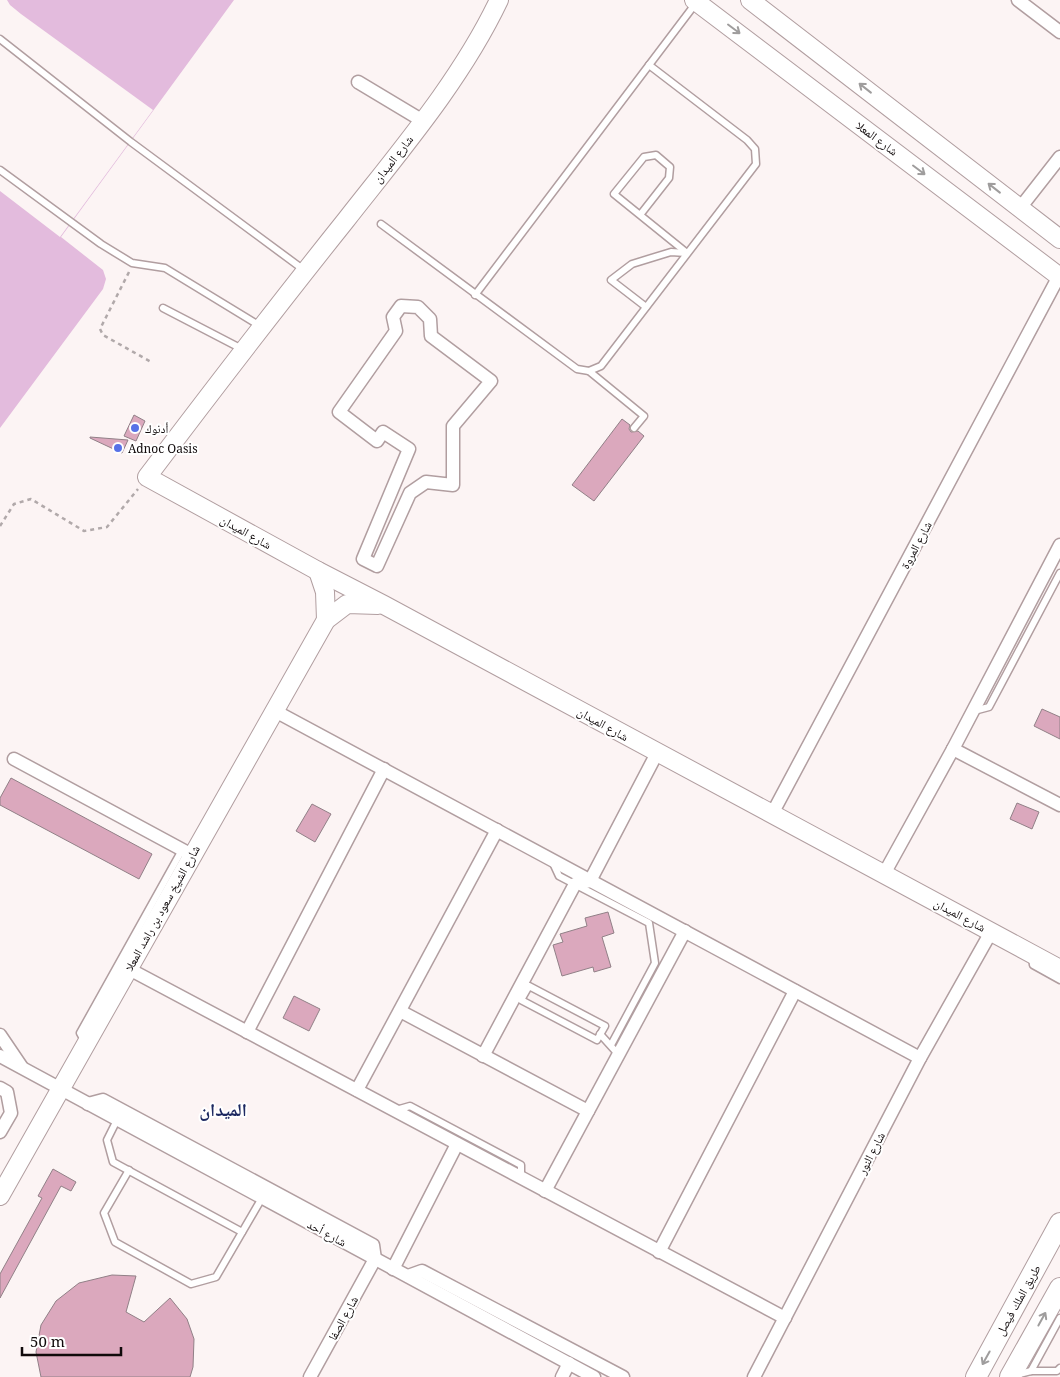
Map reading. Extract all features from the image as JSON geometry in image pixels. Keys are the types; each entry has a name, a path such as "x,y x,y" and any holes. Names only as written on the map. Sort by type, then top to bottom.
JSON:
{"main road":[{"name":"طريق الملك فيصل","path":"976,1377 1060,1223"},
{"path":"1010,1377 1060,1288"}],"street":[{"name":"شارع الميدان","path":"499,0 465,60 423,121 261,327 147,477 318,571 1060,969"},
{"path":"750,0 1060,239"},
{"path":"1018,0 1060,32"},
{"name":"شارع المعلا","path":"696,1 1060,276"},
{"path":"358,82 423,121"},
{"path":"1020,208 1060,157"},
{"name":"شارع المروة","path":"772,814 1060,276"},
{"path":"401,306 418,307 430,319 431,336 491,381 453,426 453,485 426,482 410,493 376,566 363,559 409,449 383,432 377,441 339,412 396,331 393,317 401,306"},
{"path":"884,874 953,749 1060,545"},
{"path":"318,571 325,592 326,620"},
{"name":"شارع الشيخ سعود بن راشد المعلا","path":"0,1196 129,969 187,853 275,711 326,620 347,604 384,605"},
{"path":"275,711 920,1058"},
{"path":"953,749 1059,803"},
{"path":"483,1056 575,884 590,880 657,753"},
{"path":"14,760 187,853"},
{"path":"247,1032 384,769"},
{"path":"357,1090 497,830"},
{"path":"545,1191 588,1111 614,1050 685,931"},
{"name":"شارع النور","path":"754,1377 920,1058 992,932"},
{"path":"129,969 785,1318"},
{"path":"659,1252 796,991"},
{"path":"400,1011 588,1111"},
{"path":"0,1035 22,1068"},
{"name":"شارع أحد","path":"0,1056 594,1377"},
{"path":"0,1088 7,1092 11,1112 0,1132"},
{"path":"88,1104 103,1100 373,1244 375,1259"},
{"path":"393,1268 457,1144"},
{"name":"شارع الصفا","path":"310,1377 375,1259"},
{"path":"408,1276 422,1270 624,1377"},
{"path":"562,1377 569,1363"}],"lane":[{"path":"475,295 696,1"},
{"path":"0,39 131,142 305,271"},
{"path":"589,371 601,366 756,164 755,149 747,140 649,65"},
{"path":"640,215 669,178 670,167 656,155 644,157 614,194 687,253"},
{"path":"0,170 101,244 132,263 165,268 261,327"},
{"path":"382,224 577,369 589,371 644,416 634,428"},
{"path":"646,307 610,280 632,264 671,252 687,253"},
{"path":"163,308 244,350"},
{"path":"973,711 989,707 1060,573"},
{"path":"86,1046 80,1033 187,853"},
{"path":"551,859 559,876 649,923 655,963 614,1050 600,1034"},
{"path":"1031,954 1033,965 1060,980"},
{"path":"529,986 605,1026 600,1034 597,1040 521,1000 529,986"},
{"path":"395,1111 410,1106 521,1165 521,1178"},
{"path":"118,1120 107,1140 113,1162 242,1232"},
{"path":"129,1170 104,1213 115,1242 191,1284 216,1277 262,1198"},
{"path":"1030,1371 1060,1318"},
{"path":"1010,1377 1030,1371 1057,1371 1060,1368"}],"path":[{"path":"132,263 100,329 103,335 153,363"},
{"path":"0,526 14,504 31,499 84,531 107,527 147,477"}],"shaded area":[{"path":"0,0 234,0 61,237 103,270 106,279 103,289 0,428"}],"pier":[{"path":"0,0 7,0 21,14 153,110 60,237 0,191"}],"building":[{"name":"أدنوك","path":"134,415 145,421 136,441 124,436"},
{"path":"622,419 630,425 629,429 631,432 638,431 644,436 594,501 572,485"},
{"name":"Adnoc Oasis","path":"90,437 128,440 122,453"},
{"path":"1042,709 1060,717 1060,739 1034,726"},
{"path":"11,778 152,854 139,879 0,805 0,798"},
{"path":"1017,803 1039,812 1032,829 1010,819"},
{"path":"312,804 331,814 315,842 296,831"},
{"path":"608,912 614,933 602,937 611,967 594,972 593,967 562,976 553,945 563,942 560,934 587,926 585,918"},
{"path":"294,996 320,1009 309,1031 283,1018"},
{"path":"53,1169 76,1182 71,1191 61,1186 0,1298 0,1274 42,1198 38,1196"},
{"path":"112,1275 136,1276 126,1312 144,1322 170,1298 187,1319 194,1339 193,1367 190,1377 41,1377 36,1352 41,1325 56,1301 79,1283"}],"place":[{"name":"أدنوك","path":"135,428"},
{"name":"Adnoc Oasis","path":"118,448"}],"district":[{"name":"الميدان","path":"223,1109"}]}
